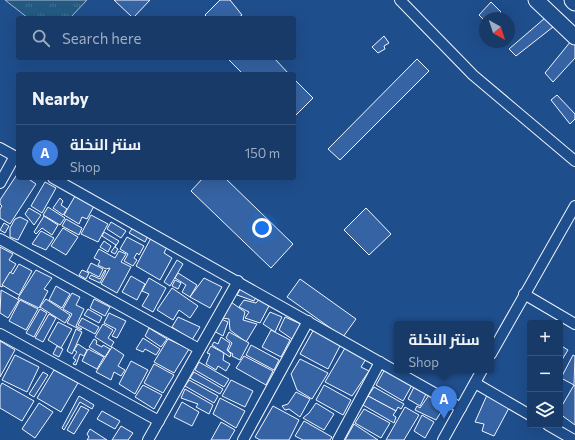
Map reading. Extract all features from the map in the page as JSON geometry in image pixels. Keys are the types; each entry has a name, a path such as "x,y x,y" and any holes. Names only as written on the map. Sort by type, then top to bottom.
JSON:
{"main road":[{"path":"536,0 575,37"}],"street":[{"path":"400,0 473,75 575,161"},
{"path":"0,148 16,157 0,183"},
{"path":"57,180 394,370"},
{"path":"494,349 575,206"},
{"path":"0,239 199,350"},
{"path":"148,440 238,281"},
{"path":"524,294 575,324"},
{"path":"243,440 308,321"},
{"path":"0,334 159,421"},
{"path":"338,440 380,362"},
{"path":"399,373 461,408"},
{"path":"444,440 480,373"},
{"path":"475,383 527,413"},
{"path":"553,428 574,440"}],"green space":[{"path":"5,0 87,0 72,16 25,16"}],"building":[{"path":"114,0 150,0 135,16 131,16"},
{"path":"220,0 230,0 242,15 206,16 205,15"},
{"path":"491,2 501,12 482,12"},
{"path":"545,18 553,27 516,56 509,49 515,48 515,44"},
{"path":"384,36 389,43 384,46 385,49 378,53 372,47"},
{"path":"571,41 575,45 575,58 553,82 545,73"},
{"path":"417,59 429,71 340,160 328,149"},
{"path":"229,60 276,60 287,72 241,72"},
{"path":"296,81 313,98 296,115"},
{"path":"557,95 575,114 575,119 570,124 551,100"},
{"path":"16,176 16,180 30,180 36,184 10,224 0,218 0,209 2,206 0,204 0,200"},
{"path":"201,180 227,180 293,244 271,268 191,191"},
{"path":"45,182 56,188 42,213 31,206"},
{"path":"75,196 94,206 87,219 82,217 79,224 64,215"},
{"path":"60,198 63,201 61,205 67,209 63,215 53,208"},
{"path":"48,207 65,218 60,225 43,215"},
{"path":"29,208 41,215 34,225 25,214"},
{"path":"366,208 391,234 369,255 344,230"},
{"path":"91,215 108,224 98,242 81,234"},
{"path":"44,216 58,225 52,235 42,228 36,234 34,232"},
{"path":"20,217 28,221 18,240 10,237 10,228 15,219"},
{"path":"66,219 82,228 79,235 62,226"},
{"path":"111,222 126,231 121,238 107,229"},
{"path":"4,223 9,226 5,233 0,230"},
{"path":"134,226 149,234 145,242 129,233"},
{"path":"63,228 78,237 66,255 51,246"},
{"path":"41,231 54,238 46,250 32,244"},
{"path":"104,232 119,241 115,247 118,249 115,254 111,252 116,245 102,236"},
{"path":"127,237 144,246 139,255 137,253 134,258 137,260 133,266 124,261 128,254 120,249"},
{"path":"151,238 167,247 164,253 172,258 160,280 136,266"},
{"path":"104,241 111,246 108,252 100,247"},
{"path":"0,247 13,254 9,260 16,264 2,287 0,286"},
{"path":"99,249 115,258 119,251 126,254 121,262 131,267 117,293 101,284 110,268 106,269 98,265 100,261 94,258"},
{"path":"177,260 183,264 170,286 164,282"},
{"path":"91,263 103,269 99,277 87,271"},
{"path":"19,264 32,271 19,295 2,285 10,272 13,274"},
{"path":"36,270 52,278 44,289 48,291 39,308 18,298"},
{"path":"82,270 89,273 86,279 79,275"},
{"path":"105,270 106,271 100,283 89,278 91,275 100,279"},
{"path":"178,273 197,285 190,297 182,292 186,285 175,278"},
{"path":"131,276 145,284 137,300 122,292"},
{"path":"149,278 166,288 153,312 142,306 149,294 142,291"},
{"path":"204,278 222,287 210,308 190,297"},
{"path":"300,279 356,319 343,337 287,297"},
{"path":"175,280 181,283 178,289 172,286"},
{"path":"56,286 70,294 62,308 49,300"},
{"path":"241,287 257,295 254,301 237,295"},
{"path":"172,288 198,306 190,318 179,310 173,320 157,310"},
{"path":"1,290 19,300 8,318 0,313"},
{"path":"72,293 80,297 76,305 84,309 76,326 82,329 81,330 67,323 72,314 63,309"},
{"path":"260,298 270,304 260,323 245,318 249,312 239,307 244,300 256,303"},
{"path":"46,299 70,315 65,323 40,307"},
{"path":"94,299 110,307 105,316 90,308"},
{"path":"20,300 38,309 26,330 9,321"},
{"path":"231,302 245,312 243,320 257,324 246,342 230,330 229,319 223,318"},
{"path":"40,309 47,313 34,337 26,333"},
{"path":"88,309 102,317 99,323 84,315"},
{"path":"270,312 282,317 275,332 263,324"},
{"path":"109,313 126,321 117,338 112,336 116,329 104,323"},
{"path":"49,314 56,318 43,342 35,338"},
{"path":"178,317 200,327 192,340 172,327"},
{"path":"285,317 301,324 292,339 279,330"},
{"path":"82,318 99,327 95,334 78,325"},
{"path":"219,318 228,322 223,336 214,331"},
{"path":"58,322 72,329 61,348 48,340"},
{"path":"103,324 113,330 108,338 114,342 111,347 95,337"},
{"path":"149,328 167,339 161,347 145,336"},
{"path":"76,329 82,332 72,354 67,351"},
{"path":"314,329 341,344 328,369 300,354"},
{"path":"271,330 290,340 281,357 262,347"},
{"path":"229,332 249,343 240,360 232,356 233,354 228,351 232,343 226,338"},
{"path":"221,337 230,343 227,350 231,354 230,357 212,345 214,342 218,344"},
{"path":"143,338 160,349 156,355 145,349 143,352 136,349"},
{"path":"94,339 97,341 96,344 102,347 103,345 110,349 105,357 89,347"},
{"path":"168,339 189,349 174,373 154,362"},
{"path":"0,341 15,350 0,377"},
{"path":"78,344 87,350 84,356 80,354 76,365 73,364 76,360 73,358 77,352 74,350"},
{"path":"251,345 279,360 274,370 246,355"},
{"path":"57,346 63,349 59,357 53,354"},
{"path":"211,346 224,353 223,360 230,364 226,371 218,366 216,370 206,364 210,354 207,353"},
{"path":"112,347 124,355 118,366 125,370 121,376 114,372 111,380 96,372"},
{"path":"563,347 568,350 563,358"},
{"path":"345,348 366,359 361,367 369,371 352,396 325,382"},
{"path":"88,349 104,357 97,369 82,361"},
{"path":"15,355 39,367 27,392 2,380"},
{"path":"573,355 575,356 574,385 563,379 563,374"},
{"path":"244,356 273,371 266,385 236,368"},
{"path":"300,359 328,373 312,399 297,390 291,374"},
{"path":"131,361 148,370 135,394 119,384"},
{"path":"199,362 229,379 224,387 195,370"},
{"path":"154,364 174,375 163,393 144,383"},
{"path":"385,369 412,385 403,401 376,385"},
{"path":"54,370 78,383 61,412 37,398"},
{"path":"43,372 48,375 34,397 29,394"},
{"path":"194,372 223,389 220,394 190,378"},
{"path":"189,380 218,396 214,403 185,386"},
{"path":"231,380 253,391 245,407 222,396"},
{"path":"2,383 34,401 22,421 0,408 0,387"},
{"path":"143,385 162,395 154,409 135,397"},
{"path":"324,385 351,400 343,415 316,400"},
{"path":"415,385 427,392 420,406 408,399"},
{"path":"574,385 575,425 563,416 563,404"},
{"path":"374,387 404,404 401,409 398,407 396,411 368,396"},
{"path":"185,389 213,405 209,414 196,407 198,404 181,398"},
{"path":"296,392 310,399 300,417 289,409 285,410 282,406 288,404"},
{"path":"431,392 448,401 436,420 415,410 417,406 420,408"},
{"path":"487,395 510,406 494,436 482,431 484,424 475,422"},
{"path":"79,396 94,405 92,409 80,402 64,430 62,428"},
{"path":"368,396 396,411 393,415 396,417 394,423 363,405"},
{"path":"220,398 245,411 236,428 213,414"},
{"path":"182,402 199,412 192,426 174,417"},
{"path":"39,403 53,412 35,438 22,429"},
{"path":"316,403 334,414 324,430 303,418 309,413"},
{"path":"81,406 89,410 74,434 67,430"},
{"path":"273,406 299,420 289,440 260,440 255,437"},
{"path":"405,407 419,415 404,440 386,440"},
{"path":"364,409 390,423 381,438 355,423"},
{"path":"102,411 120,421 115,429 97,419"},
{"path":"422,415 434,422 425,438 414,431"},
{"path":"304,421 332,437 330,440 303,440 295,436"},
{"path":"221,422 235,430 229,440 211,440"},
{"path":"354,424 378,440 345,440"},
{"path":"121,426 133,433 128,440 112,440"},
{"path":"90,429 107,440 87,440 89,437 87,434"}],"place":[{"name":"سنتر النخلة","path":"444,419"}]}
